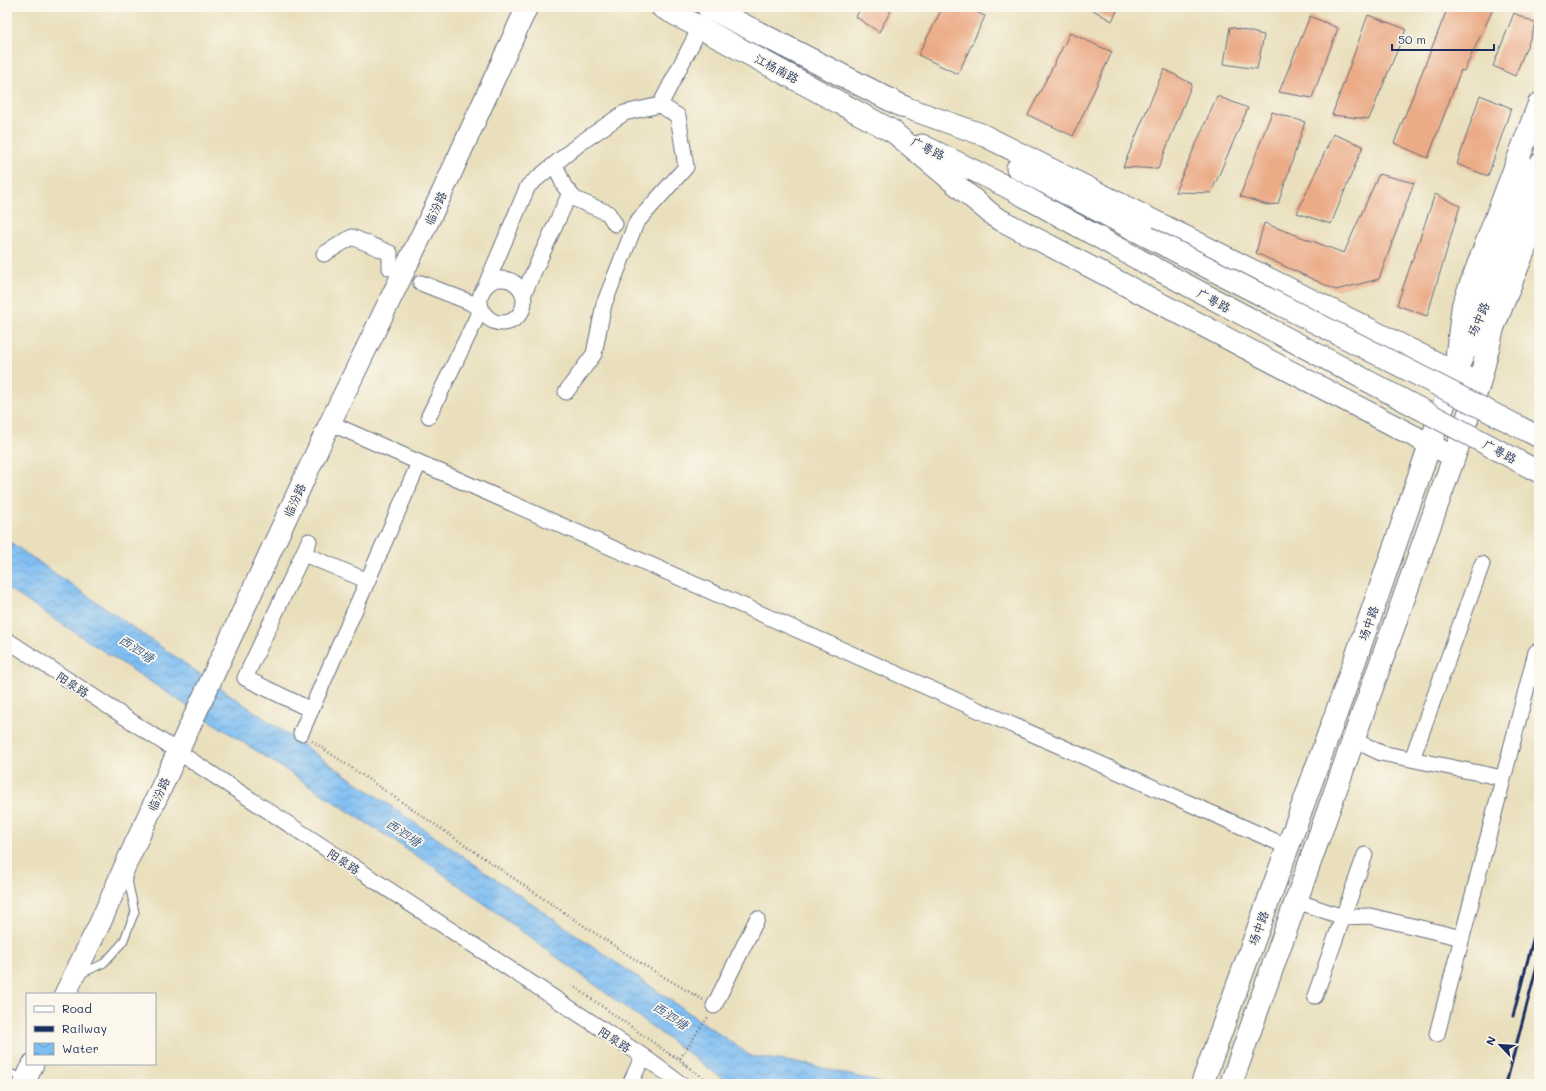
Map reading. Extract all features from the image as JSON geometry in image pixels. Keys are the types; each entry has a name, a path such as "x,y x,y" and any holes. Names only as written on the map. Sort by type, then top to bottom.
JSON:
{"main road":[{"name":"临汾路","path":"69,986 101,921 330,423 435,208 527,7"},
{"name":"江杨南路","path":"662,7 892,131"},
{"name":"江杨南路","path":"708,7 904,107"},
{"path":"1455,373 1463,306 1539,104"},
{"name":"广粤路","path":"904,107 1148,238 1539,437"},
{"path":"904,107 981,134 1479,384"},
{"name":"广粤路","path":"892,131 1009,188 1138,259 1539,472"},
{"name":"广粤路","path":"892,131 995,217 1454,457"},
{"name":"场中路","path":"1202,1084 1288,847 1455,373 1480,316 1539,165"},
{"name":"场中路","path":"1231,1084 1454,457 1479,384 1493,328 1539,213"},
{"name":"场中路","path":"1479,384 1500,342 1539,248"}],"street":[{"path":"660,104 700,28"},
{"path":"429,416 481,309 481,294 528,186 579,144 624,113 660,104 678,116 686,167 636,223 604,304 594,354 566,392"},
{"path":"555,164 564,186 575,199 608,213 615,224"},
{"path":"422,283 469,302 481,309 490,320 503,323 515,319 523,308 523,295 570,193"},
{"path":"324,254 352,237 390,253 390,268"},
{"path":"485,287 498,279 505,279 518,286 523,295"},
{"path":"330,423 1288,847"},
{"path":"301,733 419,463"},
{"path":"312,710 245,678 307,547 368,581"},
{"path":"1412,759 1482,564"},
{"name":"阳泉路","path":"7,640 180,747 643,1056 681,1084"},
{"path":"1437,1034 1536,652"},
{"path":"1354,740 1381,753 1503,778"},
{"path":"1315,996 1365,855"},
{"path":"1296,901 1343,917 1370,916 1462,938"},
{"path":"712,1011 757,919"},
{"path":"630,1084 643,1056"}],"lane":[{"path":"69,986 104,963 123,942 135,912 125,866"}],"path":[{"path":"301,733 575,920 712,1011 680,1058"},
{"path":"572,985 666,1053 712,1084"},
{"path":"666,1053 680,1058 689,1069"}],"water":[{"name":"西泗塘","path":"7,540 751,1056 811,1065 886,1084 730,1084 434,867 7,588"}],"building":[{"path":"861,7 893,7 879,32 856,17"},
{"path":"943,7 965,7 985,16 958,74 918,55"},
{"path":"1088,7 1119,7 1112,21"},
{"path":"1448,7 1494,7 1464,71 1461,70 1428,158 1394,143"},
{"path":"1514,13 1536,24 1515,76 1493,66"},
{"path":"1368,15 1406,29 1369,119 1332,115"},
{"path":"1310,16 1338,28 1312,98 1279,92"},
{"path":"1230,27 1264,35 1257,69 1224,64"},
{"path":"1070,33 1112,52 1073,136 1028,115"},
{"path":"1164,69 1192,84 1158,169 1123,167"},
{"path":"1480,95 1511,108 1488,176 1457,164"},
{"path":"1217,96 1248,108 1211,193 1175,192"},
{"path":"1272,112 1305,122 1278,204 1267,205 1240,196"},
{"path":"1333,134 1363,146 1331,224 1297,213"},
{"path":"1379,174 1414,183 1379,279 1336,290 1256,253 1264,223 1344,253"},
{"path":"1435,194 1460,206 1427,316 1397,305"}],"railway":[{"path":"1513,1016 1539,917"},
{"path":"1506,1084 1539,958"}]}
